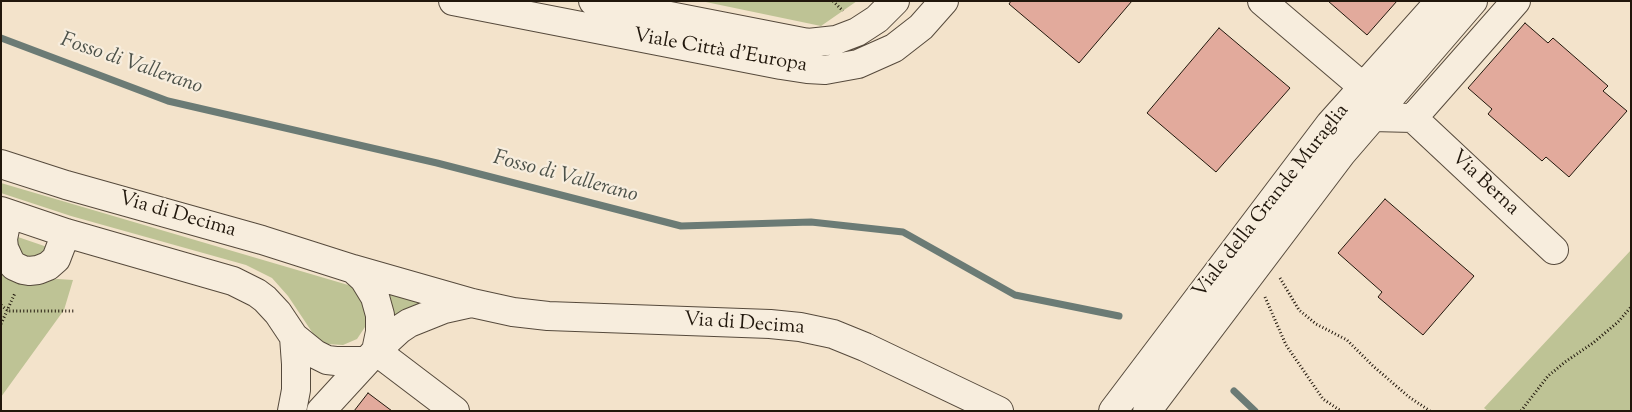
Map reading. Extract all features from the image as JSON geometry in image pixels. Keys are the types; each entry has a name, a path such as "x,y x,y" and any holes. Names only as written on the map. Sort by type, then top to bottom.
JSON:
{"street":[{"name":"Viale Città d'Europa","path":"593,1 640,24 790,67 808,69 833,69 858,64 894,48 921,27 944,1"},
{"name":"Viale Città d'Europa","path":"468,3 808,43 836,40 857,32 877,19 895,1"},
{"path":"1262,1 1363,87"},
{"name":"Viale della Grande Muraglia","path":"1251,258 1330,124 1440,1"},
{"name":"Viale della Grande Muraglia","path":"1113,411 1251,258 1473,1"},
{"path":"1372,117 1413,118 1516,1"},
{"name":"Via Berna","path":"1413,118 1554,250"},
{"name":"Via di Decima","path":"1,164 472,303 521,313 548,316 760,323 800,327 833,334 856,343 999,411"},
{"path":"66,233 56,259 48,266 38,270 23,270 14,266 4,248 5,213 66,233 233,281 266,299 278,313 294,338 308,350 327,360 348,362 370,356 455,411"},
{"path":"1147,411 1251,258"},
{"path":"354,269 371,289 378,307 380,332 370,356"},
{"name":"Via di Decima","path":"321,411 370,356 400,329 409,323 444,309 472,303"},
{"path":"292,411 295,398 296,376 294,338"}],"path":[{"path":"834,1 843,11"},
{"path":"1251,258 1286,345 1323,399 1341,411"},
{"path":"1251,258 1299,310 1316,324 1346,340 1409,397 1430,411"},
{"path":"1,324 8,311 23,270"},
{"path":"1,305 8,311 74,311"},
{"path":"1520,411 1548,376 1594,343 1618,322 1631,307"}],"green space":[{"path":"701,1 857,1 821,26"},
{"path":"1,183 355,287 369,310 365,327 357,339 343,345 327,344 316,338 288,296 272,278 246,265 71,216 1,193"},
{"path":"15,236 53,249 42,261 21,257"},
{"path":"1631,250 1631,411 1488,411 1484,408"},
{"path":"1,267 41,280 73,280 64,310 1,397"},
{"path":"381,280 431,301 412,307 392,320"}],"building":[{"path":"1011,1 1132,1 1079,63 1009,4"},
{"path":"1328,1 1397,1 1367,35"},
{"path":"1525,23 1548,43 1553,38 1608,86 1603,91 1627,111 1569,177 1546,157 1542,161 1488,114 1492,109 1468,88"},
{"path":"1219,28 1290,88 1216,172 1147,113"},
{"path":"1385,199 1474,276 1423,335 1378,297 1382,292 1338,253"},
{"path":"368,393 392,411 354,411"}],"waterway":[{"name":"Fosso di Vallerano","path":"1,38 168,101 437,163 681,226 811,222 903,232 1015,295 1119,316"},
{"name":"Fosso di Vallerano","path":"1234,391 1255,411"}]}
